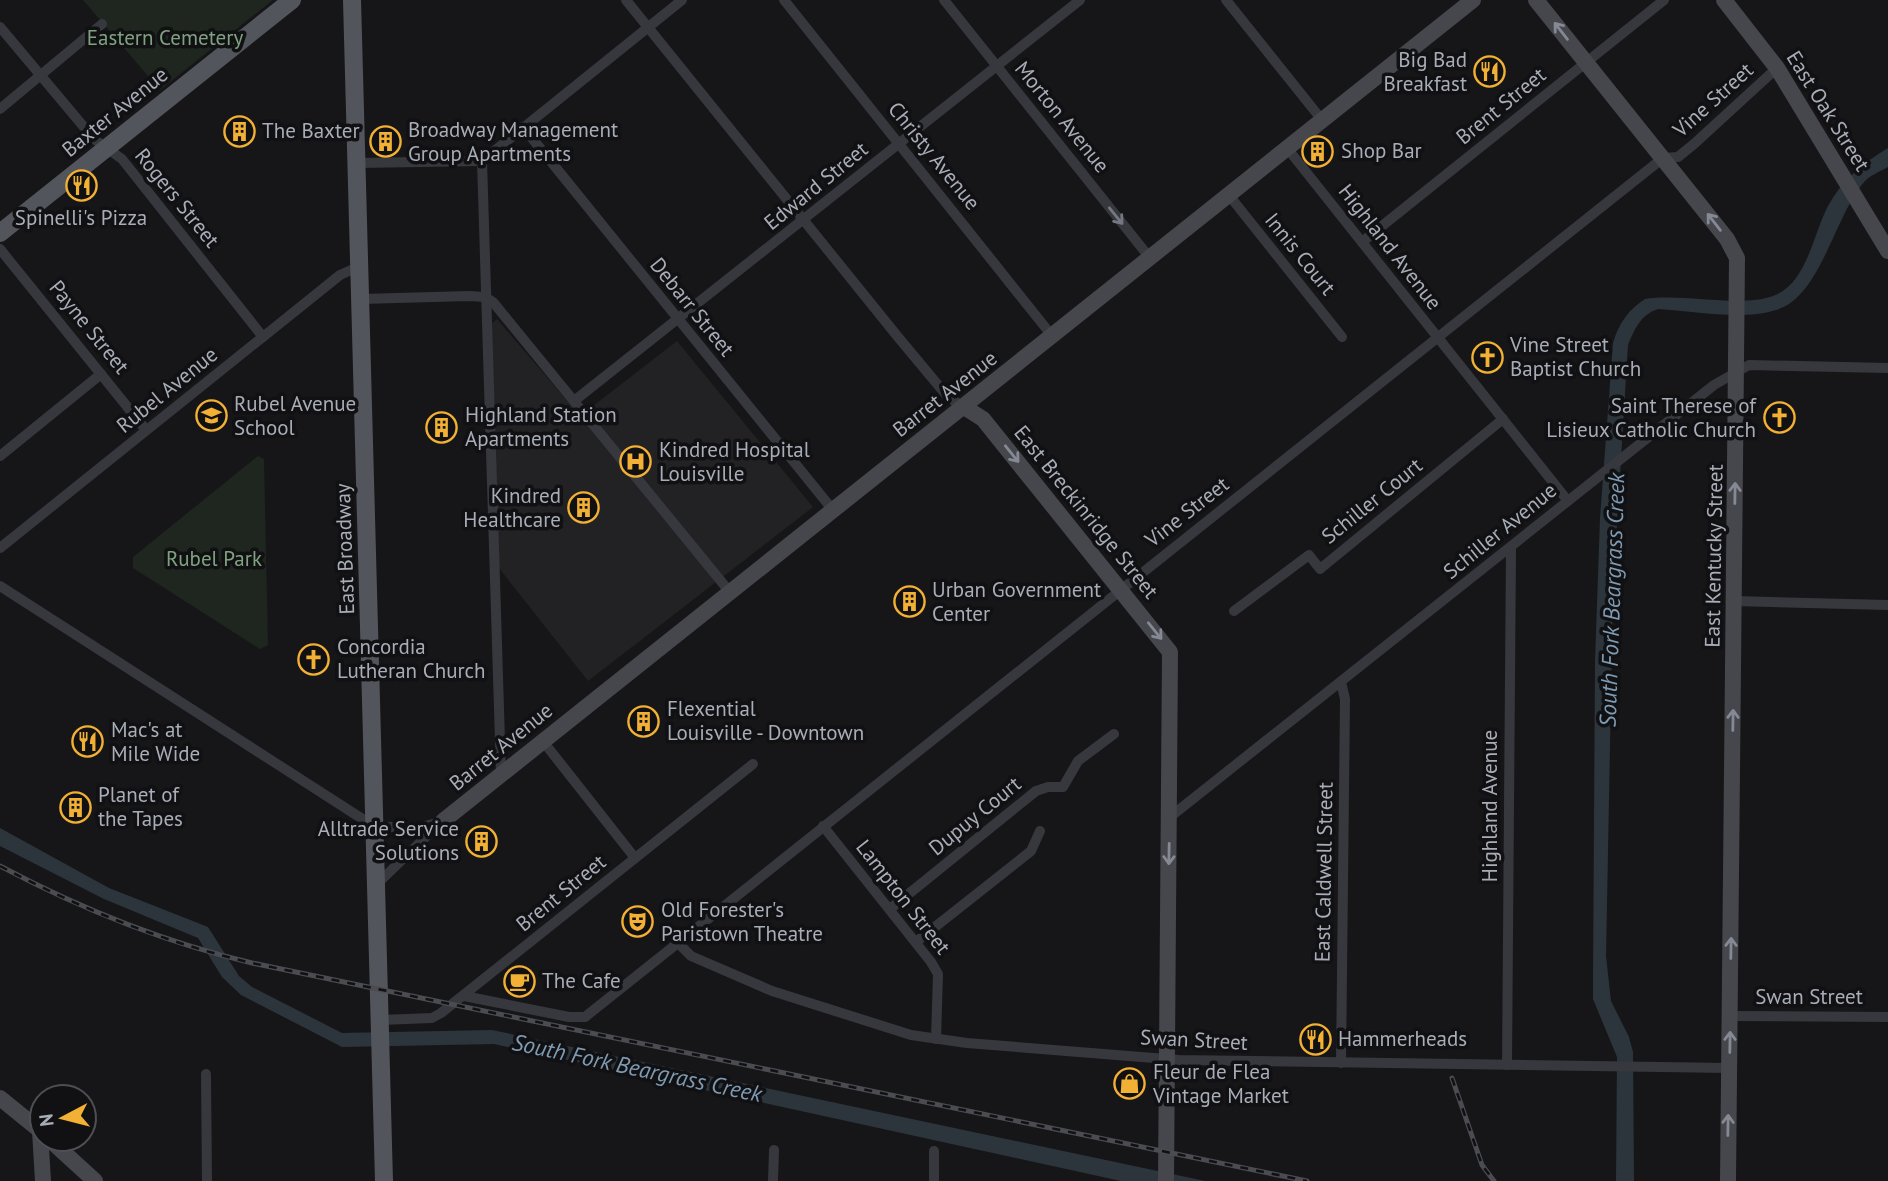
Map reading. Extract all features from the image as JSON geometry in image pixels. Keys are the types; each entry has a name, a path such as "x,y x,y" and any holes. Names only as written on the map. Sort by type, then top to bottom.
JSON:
{"main road":[{"name":"Baxter Avenue","path":"0,233 292,0"},
{"name":"East Broadway","path":"352,0 384,1181"}],"street":[{"name":"East Breckinridge Street","path":"626,0 948,397 984,419 1170,652 1166,1174"},
{"path":"358,163 482,161 682,0"},
{"name":"Christy Avenue","path":"784,0 1052,337"},
{"name":"Morton Avenue","path":"944,0 1150,258"},
{"name":"Edward Street","path":"574,401 1080,0"},
{"path":"1226,0 1322,120"},
{"name":"Barret Avenue","path":"377,884 443,821 501,773 1472,0"},
{"name":"East Kentucky Street","path":"1536,0 1732,246 1737,258 1728,1181"},
{"name":"Brent Street","path":"1362,242 1664,0"},
{"name":"East Oak Street","path":"1724,0 1777,68 1842,170 1888,251"},
{"path":"0,109 102,24"},
{"name":"Rogers Street","path":"0,27 94,139 122,159 263,337"},
{"name":"Vine Street","path":"464,996 580,1018 678,943 1663,158 1678,157 1713,130 1777,68"},
{"name":"Debarr Street","path":"523,127 832,509"},
{"name":"Highland Avenue","path":"1287,148 1568,501"},
{"path":"482,161 501,773"},
{"name":"Innis Court","path":"1228,194 1342,337"},
{"name":"Payne Street","path":"0,249 146,430"},
{"name":"Rubel Avenue","path":"0,548 340,275 360,266"},
{"path":"361,299 485,297 504,314 729,591"},
{"name":"Schiller Avenue","path":"1170,817 1714,385 1749,365 1888,368"},
{"path":"0,456 102,374"},
{"name":"Schiller Court","path":"1234,611 1308,555 1320,569 1503,419"},
{"name":"Highland Avenue","path":"1507,1065 1511,548"},
{"path":"0,586 375,827"},
{"path":"1734,601 1888,605"},
{"name":"East Caldwell Street","path":"1341,682 1345,699 1342,1063"},
{"name":"Dupuy Court","path":"890,909 1036,791 1063,787 1078,761 1114,734"},
{"path":"542,740 635,858"},
{"name":"Brent Street","path":"380,1025 432,1018 464,996 753,764"},
{"name":"Barret Avenue","path":"375,827 422,827 443,821"},
{"name":"Lampton Street","path":"824,826 938,974 936,1040"},
{"path":"916,942 1031,851 1040,831"},
{"name":"Swan Street","path":"678,943 691,956 772,991 936,1040 1167,1059 1729,1068"},
{"name":"Swan Street","path":"1730,1016 1888,1017"},
{"path":"206,1074 207,1181"},
{"path":"0,1098 28,1121"},
{"path":"773,1181 774,1150"},
{"path":"934,1151 934,1181"},
{"path":"43,1181 44,1153"},
{"path":"65,1153 95,1181"}],"shaded area":[{"name":"Kindred Hospital Louisville","path":"497,319 580,416 677,341 813,507 588,681 499,568 491,324"}],"green space":[{"name":"Eastern Cemetery","path":"83,0 273,0 160,90"},
{"name":"Rubel Park","path":"258,456 264,459 268,645 260,649 133,568 133,557"}],"water":[{"name":"South Fork Beargrass Creek","path":"1888,148 1888,167 1867,179 1854,196 1816,273 1805,289 1791,302 1776,310 1748,315 1658,309 1642,319 1628,345 1613,589 1606,956 1611,1001 1629,1037 1633,1052 1634,1181 1616,1181 1617,1057 1593,999 1595,661 1600,518 1613,343 1625,318 1645,299 1744,301 1773,296 1785,290 1801,270 1828,206 1840,188 1862,166"},
{"name":"South Fork Beargrass Creek","path":"0,828 109,888 208,927 239,976 252,987 342,1033 492,1030 1205,1181 1121,1181 494,1044 342,1047 241,995 222,977 198,938 104,899 0,846"}],"railway":[{"path":"0,866 123,923 186,945 252,963 1307,1181"},
{"path":"1452,1078 1482,1165 1494,1181"}],"place":[{"name":"Big Bad Breakfast","path":"1490,72"},
{"name":"The Baxter","path":"239,131"},
{"name":"Broadway Management Group Apartments","path":"385,142"},
{"name":"Shop Bar","path":"1318,151"},
{"name":"Spinelli's Pizza","path":"81,186"},
{"name":"Vine Street Baptist Church","path":"1487,357"},
{"name":"Rubel Avenue School","path":"211,416"},
{"name":"Saint Therese of Lisieux Catholic Church","path":"1779,418"},
{"name":"Highland Station Apartments","path":"442,427"},
{"name":"Kindred Hospital Louisville","path":"636,462"},
{"name":"Kindred Healthcare","path":"584,508"},
{"name":"Urban Government Center","path":"909,602"},
{"name":"Concordia Lutheran Church","path":"314,659"},
{"name":"Flexential Louisville - Downtown","path":"644,721"},
{"name":"Mac's at Mile Wide","path":"88,742"},
{"name":"Planet of the Tapes","path":"75,807"},
{"name":"Alltrade Service Solutions","path":"482,841"},
{"name":"Old Forester's Paristown Theatre","path":"638,922"},
{"name":"The Cafe","path":"519,981"},
{"name":"Hammerheads","path":"1315,1039"},
{"name":"Fleur de Flea Vintage Market","path":"1130,1084"}]}
